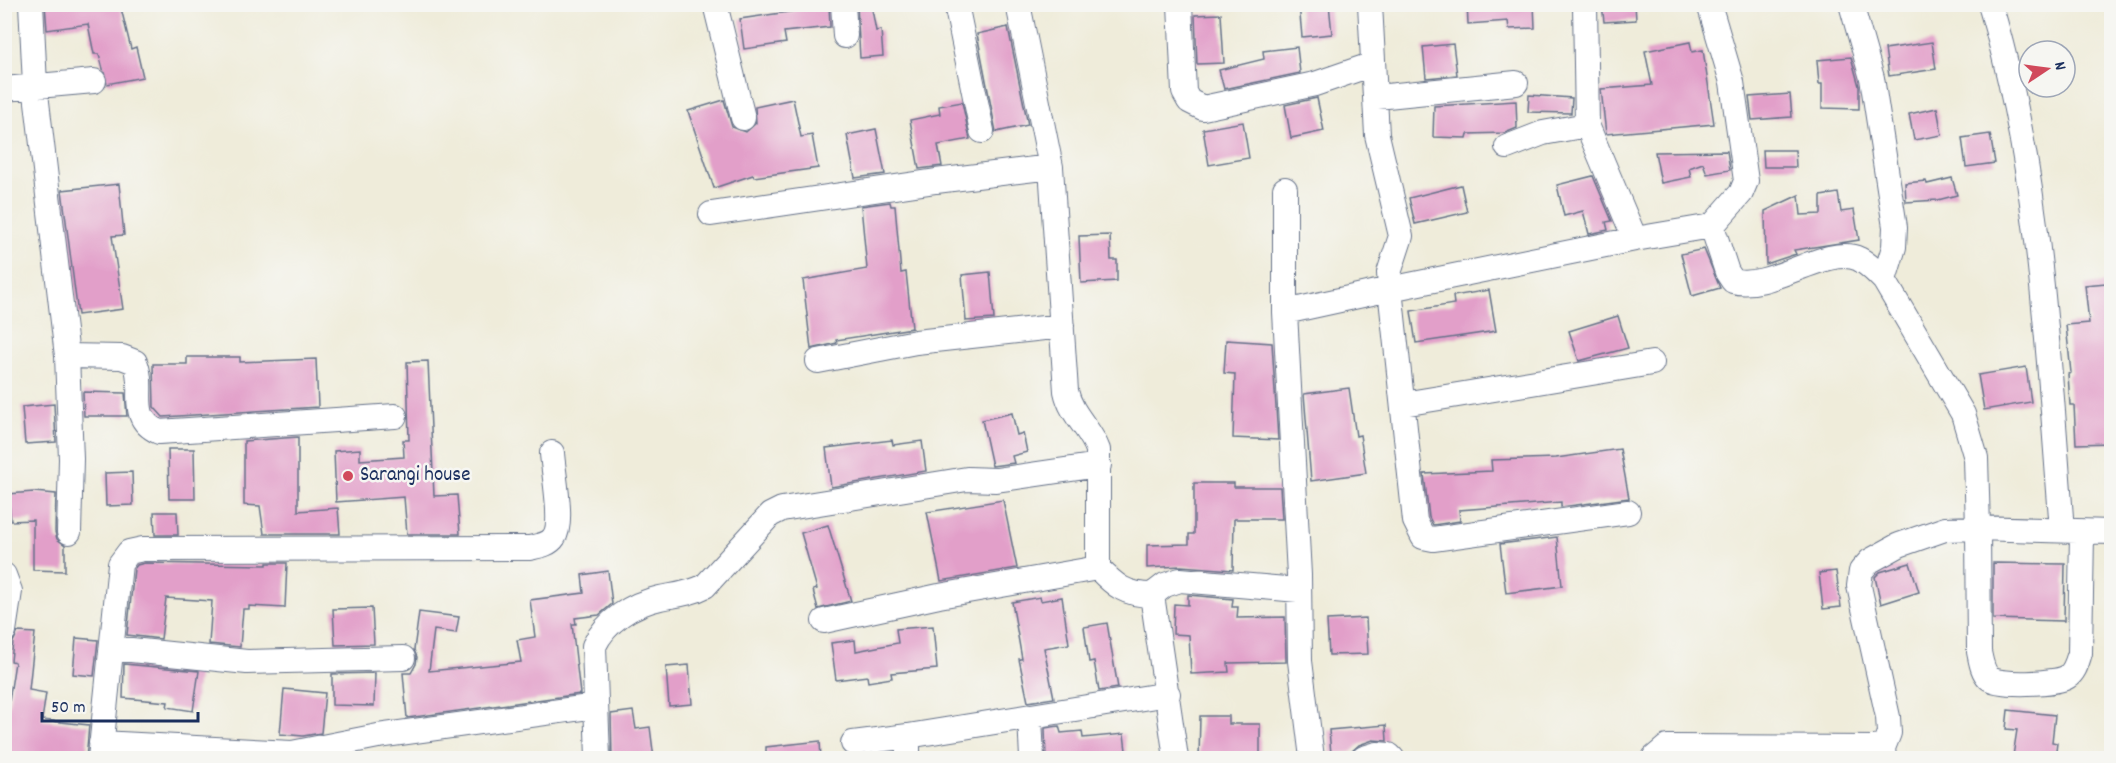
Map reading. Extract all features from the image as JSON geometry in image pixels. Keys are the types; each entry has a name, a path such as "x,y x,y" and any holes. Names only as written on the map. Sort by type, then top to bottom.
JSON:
{"street":[{"path":"31,4 35,85 68,356 71,459 69,532"},
{"path":"715,4 742,118"},
{"path":"843,4 845,36"},
{"path":"956,4 982,130"},
{"path":"1018,4 1051,167 1069,406 1092,435 1098,450 1098,568 1113,585 1125,592 1152,595 1165,585 1180,580 1298,590"},
{"path":"1180,4 1184,92 1189,101 1203,108 1315,84 1374,64"},
{"path":"1370,4 1379,145 1401,236 1389,273 1415,521 1424,537 1433,539 1628,512"},
{"path":"1585,4 1587,125 1635,239"},
{"path":"1285,312 1635,239 1712,226 1741,193 1746,181 1732,82 1709,4"},
{"path":"1851,4 1872,78 1895,227 1894,247 1884,280"},
{"path":"1712,226 1727,272 1733,281 1752,283 1836,257 1856,258 1869,265 1884,280 1963,414 1976,458 1979,652 1988,677 1997,683 2055,681 2068,677 2075,669 2080,653 2072,532 2019,115 1990,4"},
{"path":"4,88 94,81"},
{"path":"1377,97 1516,83"},
{"path":"1507,147 1543,133 1587,125"},
{"path":"711,214 936,181 1051,167"},
{"path":"1285,189 1285,312 1300,662 1312,759"},
{"path":"818,361 916,342 1062,326"},
{"path":"68,356 122,357 135,362 140,374 139,413 147,426 159,432 395,416"},
{"path":"1403,404 1652,363"},
{"path":"552,453 559,525 554,538 544,545 529,548 142,549 129,552 120,564 101,751 292,753 378,736 597,706"},
{"path":"598,759 594,646 608,622 646,601 695,591 705,586 770,515 782,509 967,479 996,480 1099,465"},
{"path":"1654,759 1667,747 1883,753 1889,733 1888,717 1859,586 1861,571 1870,561 1920,537 1945,529 2112,532"},
{"path":"824,621 939,596 1098,568"},
{"path":"4,575 10,591 4,631"},
{"path":"1152,595 1176,759"},
{"path":"112,648 247,662 404,658"},
{"path":"853,743 908,747 1030,717 1168,694"},
{"path":"1030,717 1032,759"},
{"path":"1364,759 1377,754 1389,755 1392,759"}],"building":[{"path":"45,4 120,4 131,49 136,47 143,77 107,84 99,54 94,54 88,24 47,30"},
{"path":"795,4 829,4 830,27 784,32 786,43 744,49 740,19 795,11"},
{"path":"857,4 871,4 876,31 881,30 883,56 860,58"},
{"path":"1299,4 1329,4 1332,34 1302,37"},
{"path":"1467,4 1534,4 1535,28 1509,29 1508,21 1468,24"},
{"path":"1602,4 1635,4 1636,20 1604,22"},
{"path":"1221,14 1224,63 1197,64 1195,15"},
{"path":"1008,27 1028,125 996,132 977,34"},
{"path":"1690,42 1692,52 1703,50 1714,124 1606,134 1601,89 1652,85 1645,51"},
{"path":"1932,42 1936,69 1889,76 1885,49"},
{"path":"1453,44 1457,75 1426,78 1423,47"},
{"path":"1297,47 1300,73 1224,89 1219,70 1264,59 1263,51"},
{"path":"1851,57 1859,86 1859,109 1822,108 1822,84 1819,84 1817,60"},
{"path":"1790,94 1792,117 1752,120 1749,97"},
{"path":"1529,95 1572,98 1571,113 1528,112"},
{"path":"1317,98 1324,131 1291,138 1285,105"},
{"path":"793,99 801,137 812,135 818,168 754,177 753,175 714,188 688,111 724,100 732,127 746,132 756,123 755,107"},
{"path":"1516,101 1517,128 1505,133 1468,134 1467,138 1433,137 1434,106"},
{"path":"962,102 970,139 938,145 942,166 919,169 910,120 940,114 939,106"},
{"path":"1937,108 1942,135 1914,140 1909,114"},
{"path":"1243,122 1249,158 1209,165 1203,129"},
{"path":"876,129 885,174 855,178 847,135"},
{"path":"1990,134 1995,163 1966,167 1962,138"},
{"path":"1763,150 1795,150 1796,167 1764,167"},
{"path":"1727,151 1730,170 1707,174 1703,163 1689,168 1691,177 1661,183 1655,152"},
{"path":"1593,176 1612,221 1606,222 1608,230 1589,234 1583,211 1564,216 1557,185"},
{"path":"1952,178 1957,195 1938,200 1906,202 1905,183 1926,181 1927,184"},
{"path":"119,184 124,235 112,236 123,309 78,315 62,190"},
{"path":"1461,185 1467,212 1415,224 1409,198"},
{"path":"1838,193 1841,212 1854,210 1859,240 1794,250 1796,254 1766,264 1765,211 1799,195 1801,215 1821,214 1821,196"},
{"path":"890,202 891,206 895,206 901,273 906,272 912,328 836,340 837,343 811,349 803,280 867,269 861,206"},
{"path":"1110,235 1111,260 1117,260 1117,281 1081,283 1079,236"},
{"path":"1704,249 1720,288 1692,296 1681,254"},
{"path":"990,272 994,319 966,321 962,275"},
{"path":"2106,283 2112,321 2112,443 2076,444 2074,405 2070,405 2068,374 2071,373 2066,325 2089,323 2085,285"},
{"path":"1489,290 1496,331 1416,343 1411,311 1454,304 1453,296"},
{"path":"1618,316 1628,348 1579,361 1569,331"},
{"path":"1226,340 1272,343 1278,440 1233,438 1235,374 1224,373"},
{"path":"187,357 240,357 240,362 316,359 318,407 163,417 154,407 153,364 187,364"},
{"path":"428,361 434,496 457,495 460,534 407,534 404,497 336,502 334,451 360,449 360,460 404,457 403,440 409,440 407,362"},
{"path":"2026,367 2031,402 1984,410 1978,375"},
{"path":"1349,388 1356,436 1360,435 1366,473 1311,481 1304,394"},
{"path":"83,392 125,393 127,416 84,416"},
{"path":"54,404 56,442 25,444 22,407"},
{"path":"1012,413 1017,435 1023,433 1027,452 1012,456 1014,463 992,466 982,420"},
{"path":"298,437 298,511 338,508 340,534 264,534 260,506 244,505 244,441"},
{"path":"892,440 893,445 922,441 926,471 831,487 826,448"},
{"path":"168,449 194,449 195,499 169,499"},
{"path":"1620,449 1629,498 1561,507 1561,502 1459,510 1460,521 1433,525 1429,517 1424,474 1492,471 1491,460 1556,458"},
{"path":"132,472 133,505 106,506 105,473"},
{"path":"1194,483 1234,483 1234,487 1280,487 1282,519 1234,519 1233,570 1181,566 1147,568 1147,545 1189,544 1189,534 1194,534"},
{"path":"34,492 56,494 55,532 57,539 65,545 65,571 33,570 33,520 11,521 8,494"},
{"path":"1003,500 1017,568 941,581 927,512"},
{"path":"154,512 177,512 178,535 155,535"},
{"path":"828,525 851,601 818,609 813,590 817,589 801,533"},
{"path":"1557,537 1562,586 1506,593 1500,544"},
{"path":"145,563 267,565 267,563 287,563 285,608 249,606 249,609 243,609 240,647 209,644 212,601 166,598 161,639 127,635 134,569 137,565"},
{"path":"1910,563 1919,592 1881,604 1875,577 1880,572"},
{"path":"1993,563 2065,564 2064,621 1993,619"},
{"path":"608,571 612,604 599,615 575,618 576,624 572,624 580,694 407,718 403,673 411,673 416,664 417,657 414,650 419,612 459,617 456,633 434,630 429,671 521,662 517,640 535,637 530,600 584,593 582,575"},
{"path":"1836,571 1841,607 1823,609 1819,573"},
{"path":"1188,595 1233,599 1232,607 1238,607 1237,618 1285,617 1286,662 1228,663 1229,672 1191,674 1189,635 1173,634 1174,604 1188,605"},
{"path":"1040,597 1041,601 1062,597 1069,644 1044,648 1054,698 1028,702 1019,659 1022,659 1012,602"},
{"path":"372,608 374,644 335,645 333,609"},
{"path":"1366,618 1368,654 1329,655 1327,620"},
{"path":"1107,623 1118,688 1099,691 1094,661 1089,662 1084,627"},
{"path":"933,626 937,669 891,673 892,678 868,682 867,676 836,680 831,643 855,640 856,651 898,643 896,629"},
{"path":"18,632 35,633 29,690 46,693 42,720 89,725 86,759 40,755 39,759 4,759 6,721 15,662 11,661 13,642"},
{"path":"76,638 98,640 94,676 73,674"},
{"path":"124,664 199,671 193,711 167,707 168,702 123,698"},
{"path":"689,665 692,704 669,706 666,667"},
{"path":"375,673 374,706 332,705 332,674"},
{"path":"284,689 325,693 321,733 303,736 280,734"},
{"path":"2008,710 2055,715 2052,742 2057,743 2055,759 2013,756 2017,730 2006,729"},
{"path":"633,711 636,729 650,727 654,759 612,759 611,714"},
{"path":"1200,716 1229,716 1229,724 1260,724 1260,759 1199,759"},
{"path":"1386,725 1387,741 1373,740 1359,745 1351,752 1331,754 1329,730"},
{"path":"1059,726 1061,733 1082,731 1083,738 1124,734 1127,759 1046,759 1045,728"},
{"path":"820,741 821,759 766,759 766,747"}],"place":[{"name":"Sarangi house","path":"348,476"}]}
